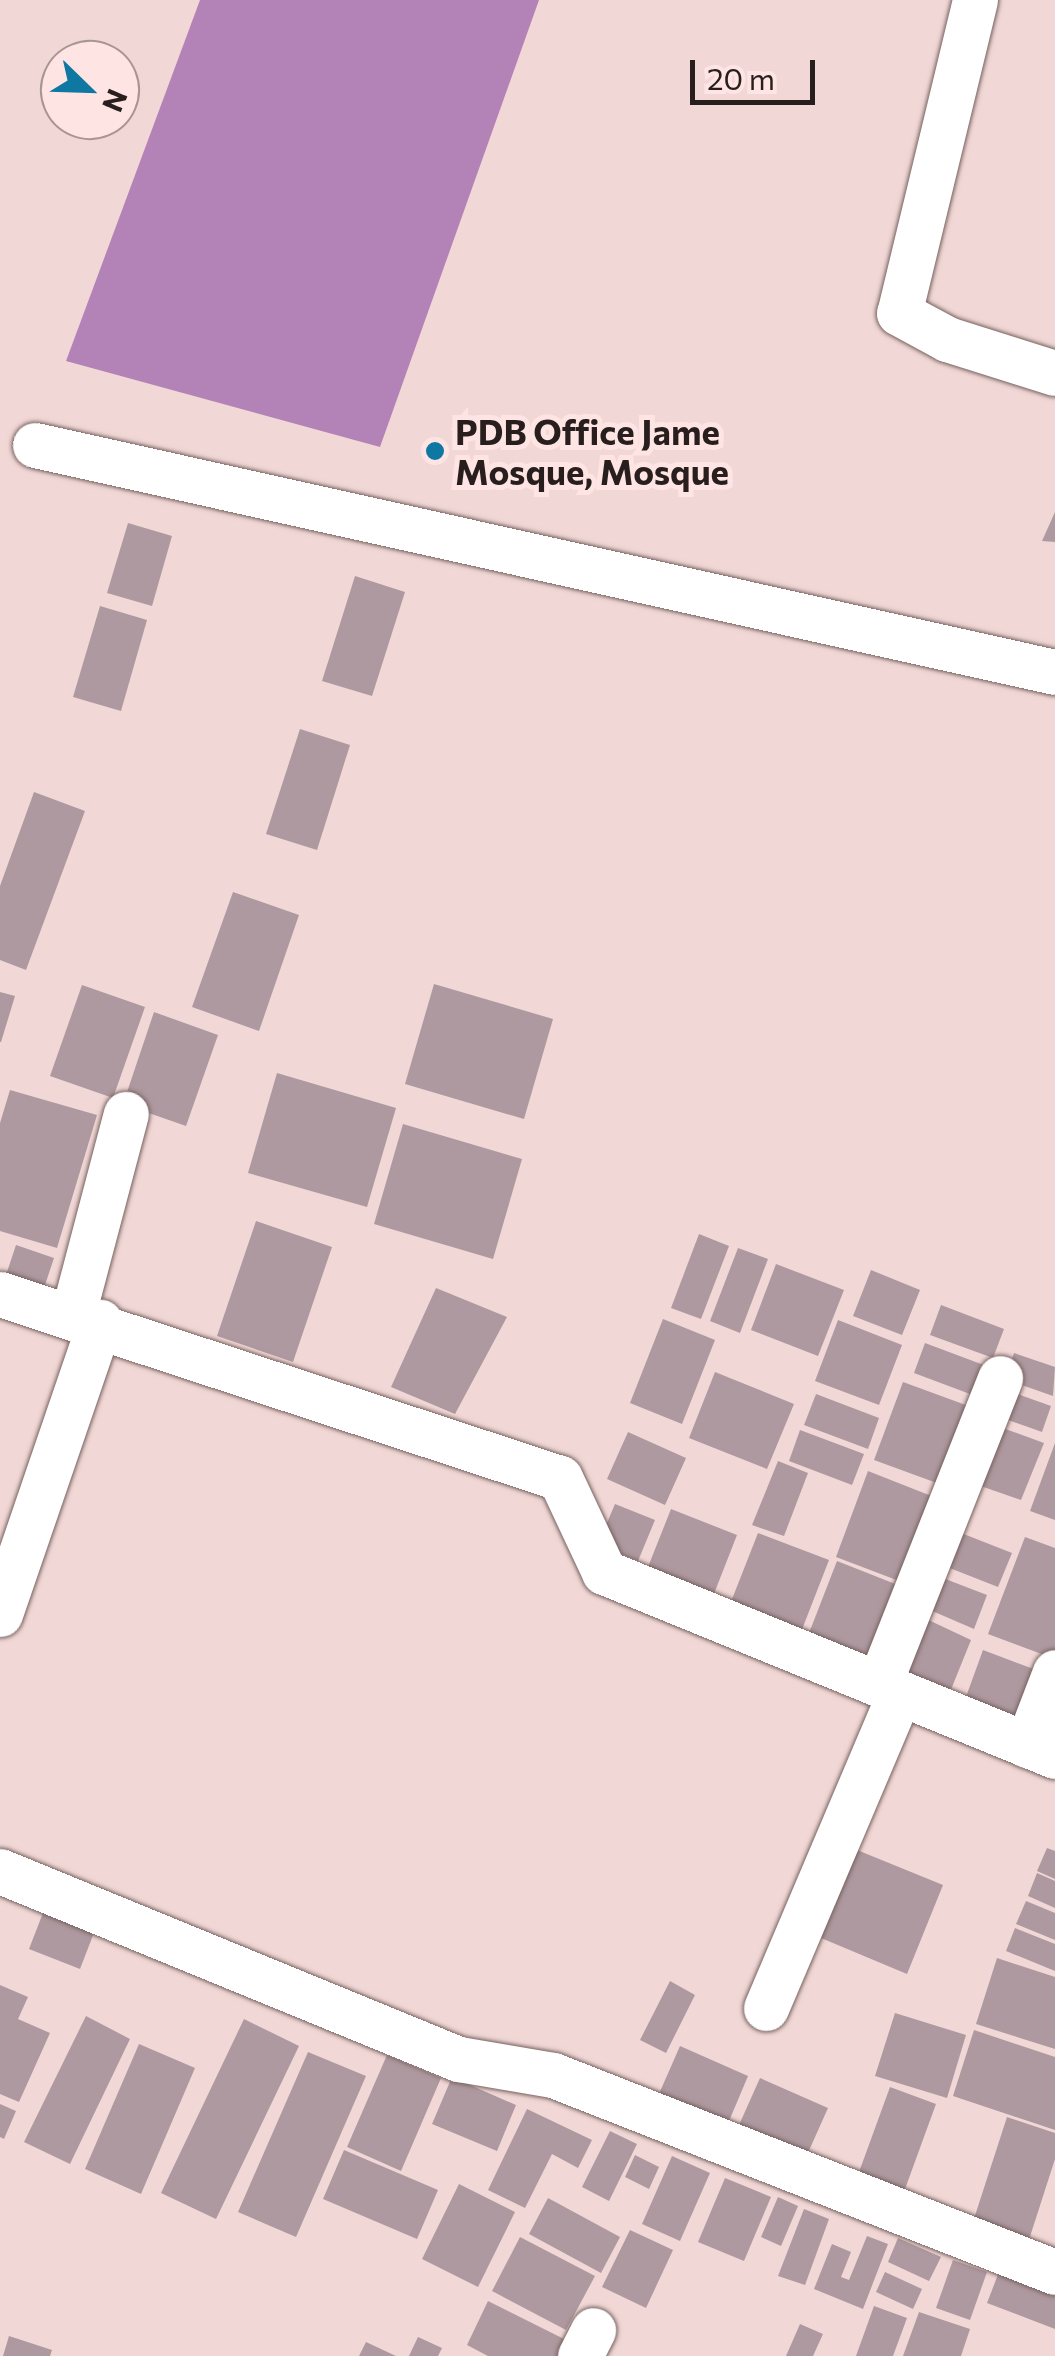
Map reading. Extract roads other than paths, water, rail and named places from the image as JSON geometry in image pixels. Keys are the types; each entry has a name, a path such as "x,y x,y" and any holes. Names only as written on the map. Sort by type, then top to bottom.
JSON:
{"street":[{"path":"974,0 900,313 947,339 1055,373"},
{"path":"34,446 1055,672"},
{"path":"0,1614 86,1318 126,1114"},
{"path":"0,1294 86,1318 560,1478 604,1572 1041,1751 1055,1672"},
{"path":"766,2008 890,1689 1000,1378"},
{"path":"0,1871 458,2059 554,2075 1055,2272"}],"place":[{"name":"PDB Office Jame Mosque, Mosque","path":"435,451"}]}
